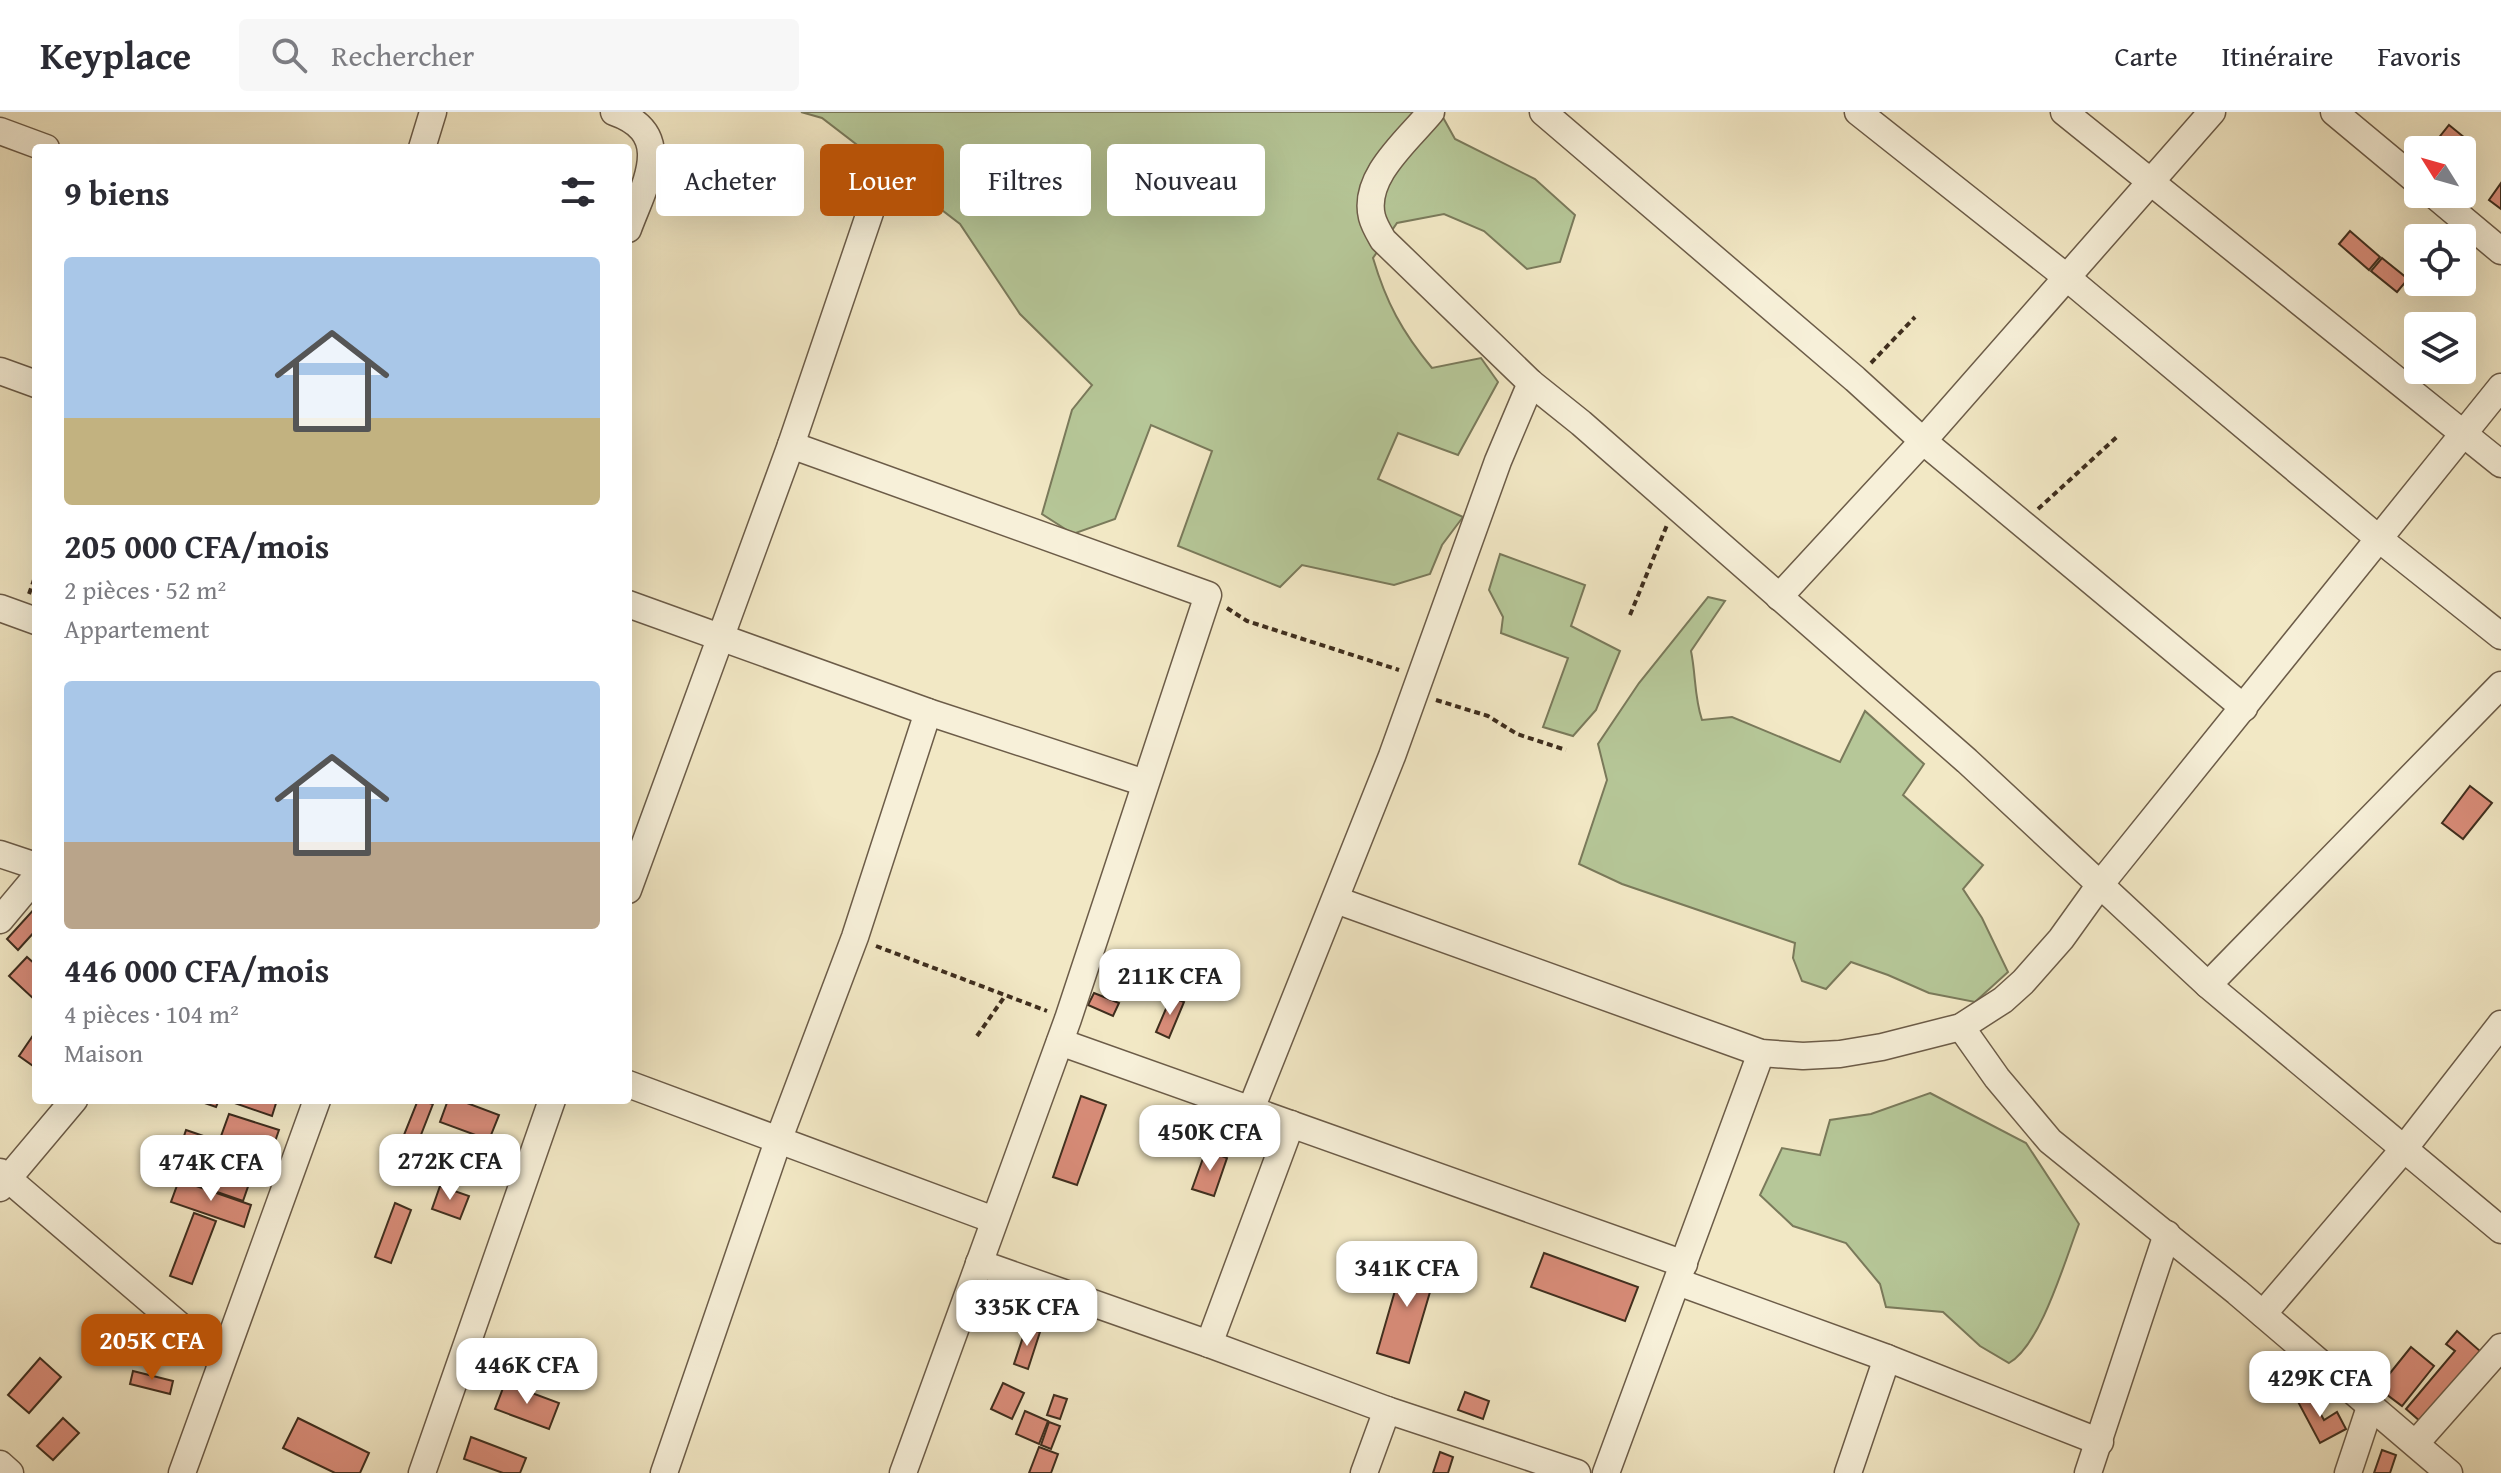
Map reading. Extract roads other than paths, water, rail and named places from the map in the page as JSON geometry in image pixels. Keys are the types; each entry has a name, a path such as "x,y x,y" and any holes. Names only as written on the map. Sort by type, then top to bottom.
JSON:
{"street":[{"path":"423,144 433,112"},
{"path":"614,112 629,117 645,130 652,146 652,163 632,218"},
{"path":"1431,112 1378,175 1371,198 1372,217 1383,240 1531,383 1581,423 1967,761 2208,985 2501,1230"},
{"path":"1543,112 1923,441 2244,708"},
{"path":"1858,112 2065,276 2378,538 2501,636"},
{"path":"2064,112 2501,464"},
{"path":"1779,597 1923,441 2212,112"},
{"path":"2334,112 2404,170"},
{"path":"0,131 35,144"},
{"path":"2450,208 2501,251"},
{"path":"632,879 791,445 869,216"},
{"path":"0,371 32,383"},
{"path":"1251,1109 1336,900 1498,461 1531,383"},
{"path":"1336,900 1761,1053 1803,1056 1840,1054 1961,1027 2003,1000 2061,939 2099,886 2501,387"},
{"path":"791,445 1208,595 1064,1030 994,1220 910,1471"},
{"path":"632,605 928,712 1145,783"},
{"path":"0,608 32,620"},
{"path":"2208,985 2501,685"},
{"path":"664,1473 778,1141 855,937 928,712"},
{"path":"0,854 32,865"},
{"path":"0,920 32,882"},
{"path":"2263,1314 2403,1150 2501,1024"},
{"path":"1961,1027 1997,1078 2050,1141 2167,1234 2449,1473"},
{"path":"1064,1030 1251,1109 1681,1273 2100,1442"},
{"path":"1606,1473 1761,1053"},
{"path":"632,1086 994,1220"},
{"path":"70,1104 3,1180 221,1361"},
{"path":"182,1473 316,1104"},
{"path":"422,1473 551,1104"},
{"path":"1209,1344 1291,1124"},
{"path":"2088,1473 2167,1234"},
{"path":"979,1263 1387,1410 1577,1473"},
{"path":"2416,1443 2500,1349"},
{"path":"1848,1473 1887,1358"},
{"path":"2348,1473 2371,1404"},
{"path":"1364,1473 1387,1410"},
{"path":"0,1464 10,1473"}]}
